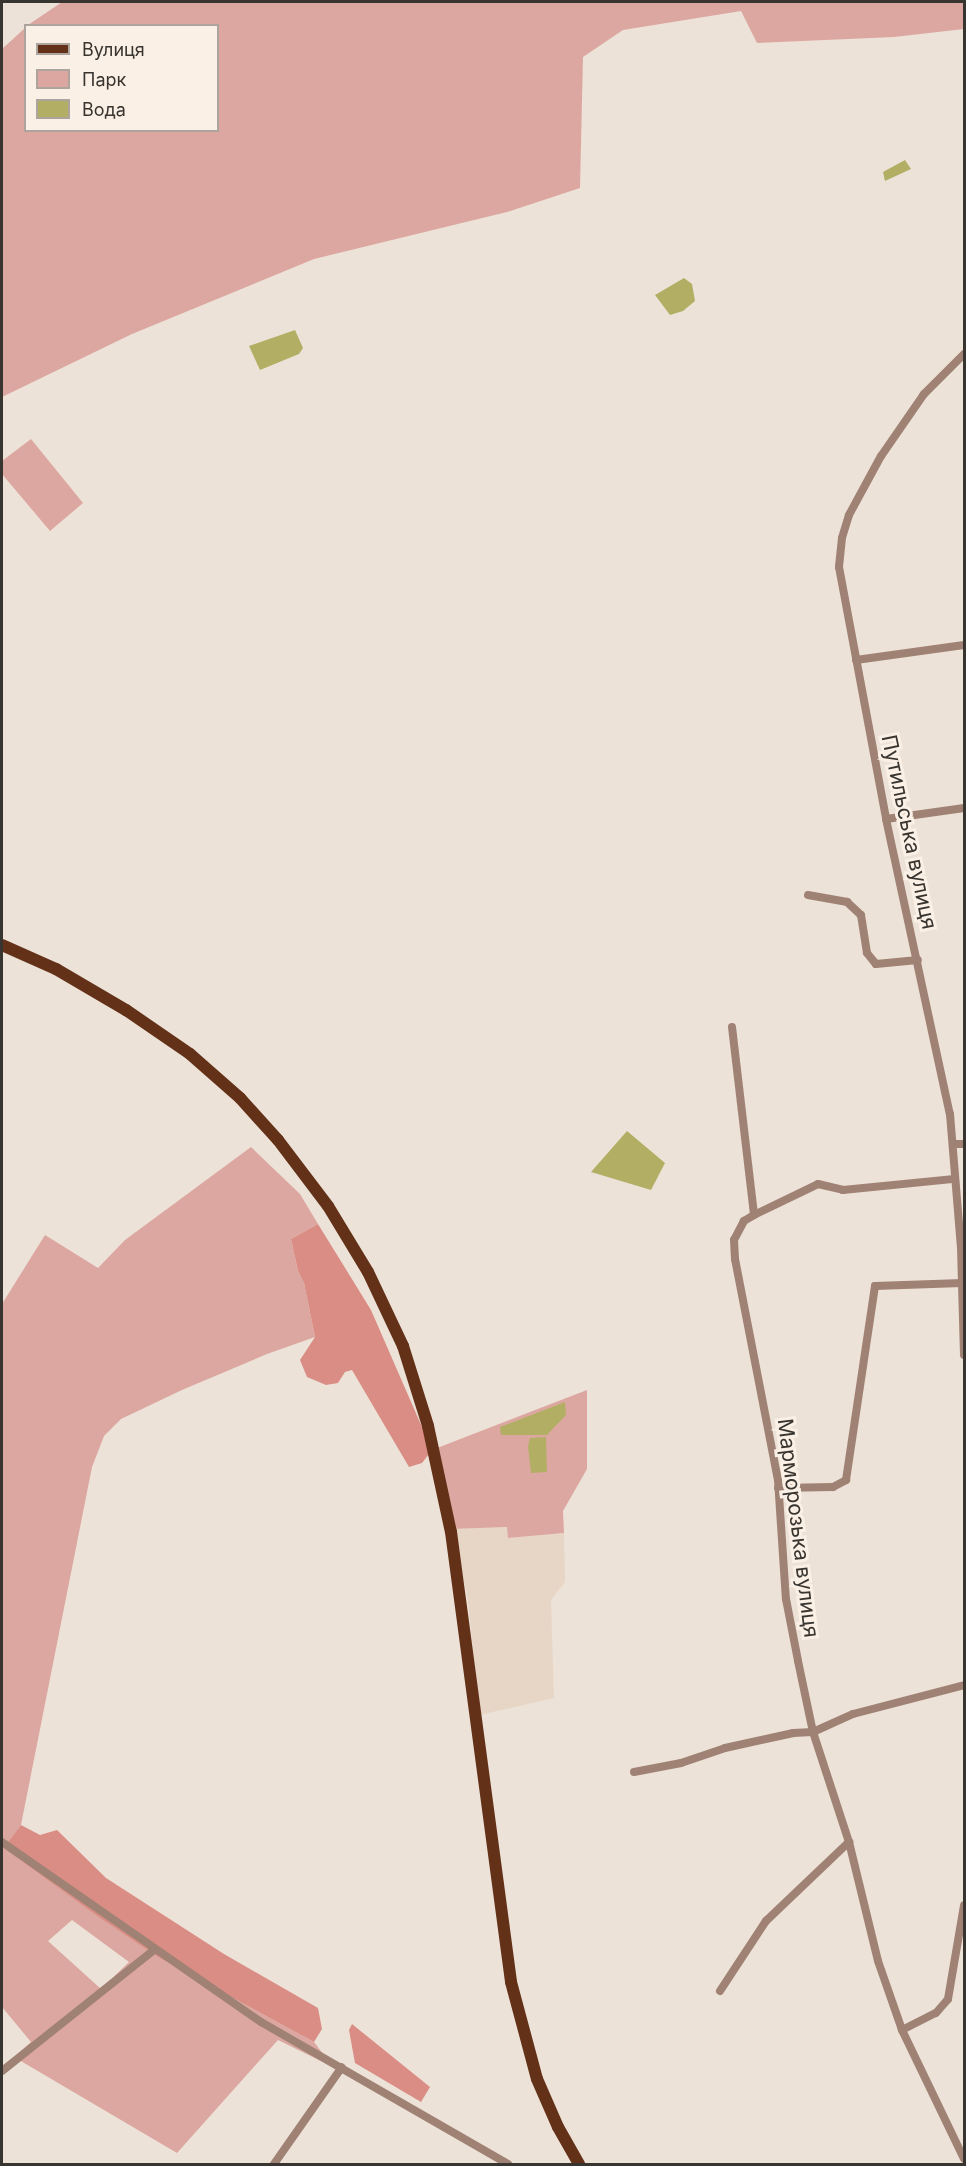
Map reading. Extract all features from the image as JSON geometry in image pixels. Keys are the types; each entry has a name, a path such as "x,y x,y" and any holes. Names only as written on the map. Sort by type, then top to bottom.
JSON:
{"main road":[{"path":"2,945 56,969 126,1010 190,1054 240,1098 278,1140 328,1206 368,1272 402,1346 428,1426 451,1532 512,1982 537,2079 558,2127 579,2164"}],"street":[{"name":"Путильська вулиця","path":"964,354 924,394 881,456 849,515 842,538 840,575 886,819 950,1114 964,1304 964,1355"},
{"path":"856,660 964,645"},
{"path":"886,819 964,808"},
{"path":"808,895 847,902 861,915 867,953 876,964 918,960"},
{"path":"732,1027 754,1215 818,1184 843,1190 954,1179"},
{"path":"953,1144 964,1144"},
{"name":"Марморозька вулиця","path":"754,1215 744,1221 734,1240 735,1259 778,1488 786,1599 813,1732 849,1842 878,1961 902,2030 964,2159"},
{"path":"778,1488 833,1487 846,1480 875,1286 962,1283"},
{"path":"634,1772 681,1763 725,1748 793,1733 813,1732 853,1714 964,1684"},
{"path":"2,1842 154,1950 261,2022 508,2164"},
{"path":"720,1991 766,1921 849,1842"},
{"path":"902,2030 936,2013 948,1999 964,1905"},
{"path":"2,2071 154,1950"},
{"path":"274,2164 342,2067"}],"shaded area":[{"path":"318,1224 371,1310 432,1450 422,1463 409,1467 352,1370 345,1372 338,1383 326,1385 307,1377 300,1360 315,1337 304,1283 298,1271 291,1239"},
{"path":"507,1527 509,1538 564,1533 565,1582 551,1600 554,1698 480,1715 467,1594 452,1529"},
{"path":"21,1825 40,1835 57,1830 106,1878 224,1954 318,2008 322,2029 314,2042 161,1959 4,1848"},
{"path":"352,2024 430,2087 421,2102 355,2063 349,2030"}],"green space":[{"path":"62,2 964,2 964,29 894,37 757,43 741,11 623,30 583,57 580,188 507,212 314,259 132,334 2,397 2,49 24,29 24,132 219,132 219,24 29,24"},
{"path":"31,439 83,503 50,531 2,474 2,461"},
{"path":"251,1147 300,1194 318,1224 291,1239 298,1271 304,1283 315,1337 267,1354 182,1390 121,1419 104,1436 92,1467 21,1825 5,1848 161,1959 314,2042 333,2067 278,2040 177,2153 14,2057 31,2042 2,2007 2,1304 45,1235 98,1268 125,1240","holes":["72,1920 129,1962 101,1989 48,1941"]},
{"path":"587,1390 587,1469 563,1511 564,1533 508,1538 507,1527 452,1529 432,1450"}],"water":[{"path":"905,160 911,169 885,181 883,172"},
{"path":"684,278 692,284 695,301 683,311 670,315 655,295"},
{"path":"295,330 303,348 299,354 260,370 249,346"},
{"path":"627,1131 665,1163 651,1190 591,1172"},
{"path":"565,1402 566,1415 547,1435 501,1435 500,1427"},
{"path":"546,1437 547,1472 531,1473 528,1446 530,1438"}]}
